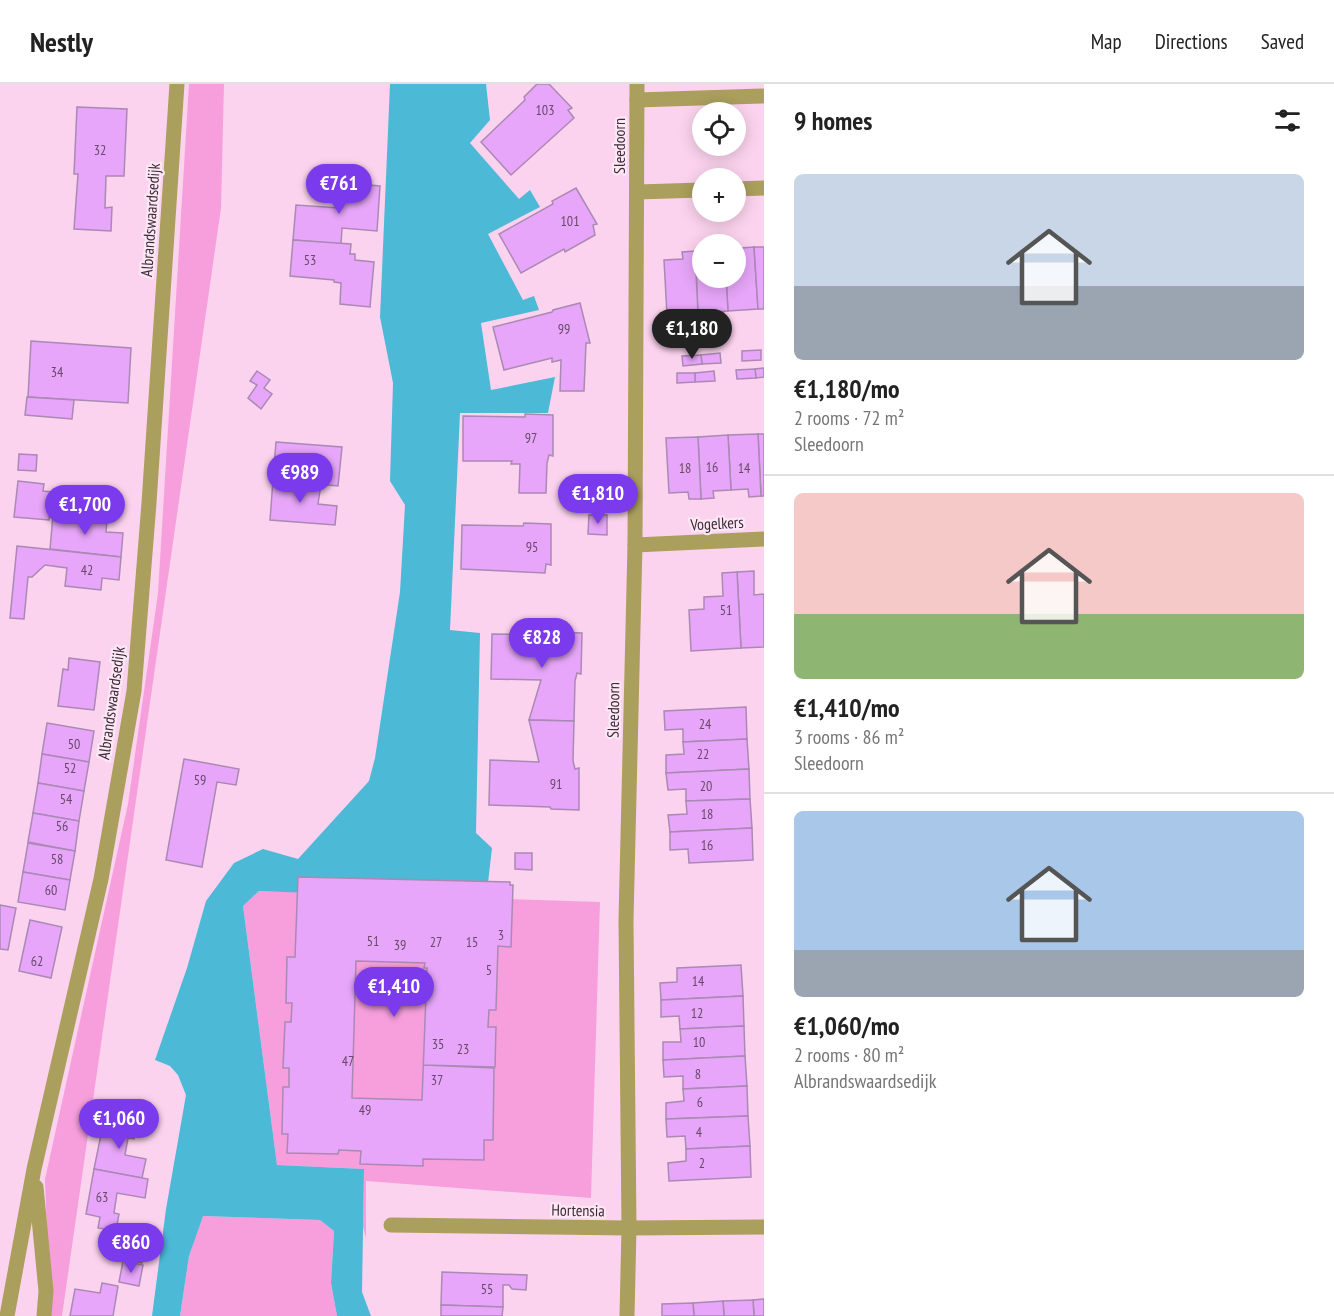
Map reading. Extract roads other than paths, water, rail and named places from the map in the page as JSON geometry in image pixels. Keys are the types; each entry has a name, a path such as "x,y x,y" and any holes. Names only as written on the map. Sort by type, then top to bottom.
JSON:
{"street":[{"name":"Albrandswaardsedijk","path":"7,1316 34,1169 101,879 134,691 177,84"},
{"name":"Sleedoorn","path":"627,1316 629,1228 626,920 635,545 637,84"},
{"name":"Sleedoorn","path":"637,100 762,96"},
{"path":"746,189 764,188"},
{"name":"Sleedoorn","path":"637,192 692,190"},
{"name":"Vogelkers","path":"635,545 764,539"},
{"path":"34,1169 46,1291 44,1316"},
{"name":"Hortensia","path":"391,1225 764,1227"}],"water":[{"path":"390,84 486,84 490,120 470,143 519,199 530,190 540,207 488,234 523,300 534,296 539,310 481,323 491,390 555,377 548,413 460,413 450,630 480,633 476,833 492,848 486,900 259,891 243,906 277,1165 364,1169 362,1292 371,1316 337,1316 331,1283 334,1231 320,1220 203,1216 189,1256 180,1316 152,1316 166,1209 186,1095 178,1075 170,1066 155,1060 187,968 206,901 234,863 263,849 298,859 369,781 375,758 400,592 405,505 390,481 393,383 380,317"}]}
